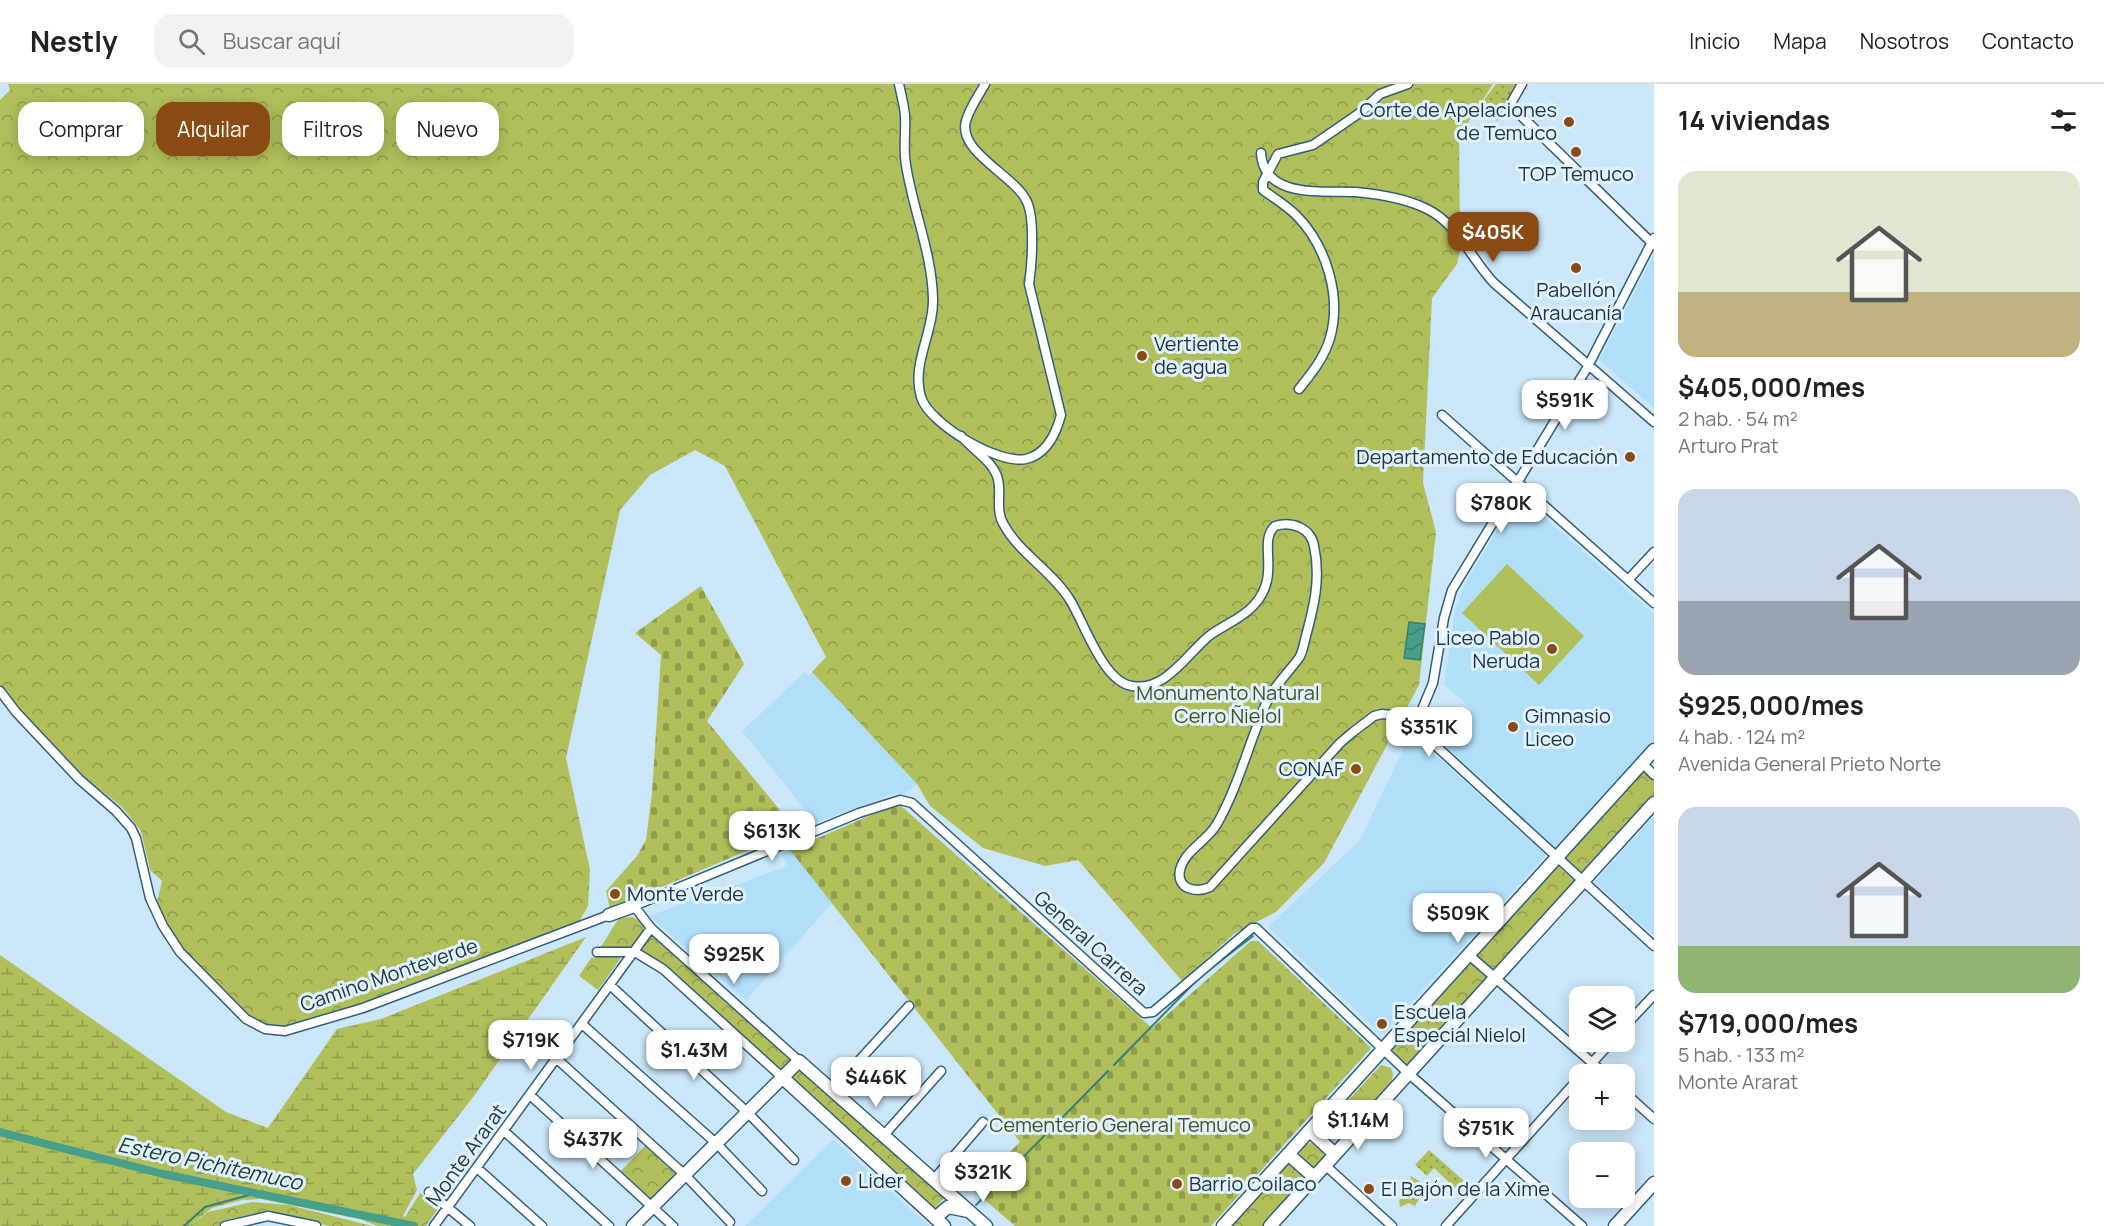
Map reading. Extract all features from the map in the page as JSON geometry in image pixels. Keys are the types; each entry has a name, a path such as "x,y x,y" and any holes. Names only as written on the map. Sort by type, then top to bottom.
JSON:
{"main road":[{"path":"1223,1226 1654,750"},
{"path":"1270,1226 1654,803"},
{"name":"Camino Monteverde","path":"609,915 634,906"},
{"path":"633,1226 799,1061 986,1226"},
{"path":"783,1078 939,1222 948,1208 970,1211"},
{"path":"1310,1131 1335,1154"},
{"path":"1288,1154 1314,1177"},
{"path":"1615,1226 1654,1183"}],"street":[{"path":"899,84 905,114 905,163 927,251 933,300 918,371 921,399 928,410 961,436 990,464 998,478 998,505 1005,528 1025,552 1059,584 1076,610 1096,652 1118,681 1129,686 1140,687 1159,681 1209,637 1255,605 1267,585 1270,568 1267,539 1275,526 1291,524 1303,528 1314,544 1318,578 1314,609 1301,656 1266,703 1233,793 1216,826 1195,846 1182,863 1179,873 1183,885 1189,889 1201,891 1210,887 1340,743 1374,716 1393,715 1418,725 1424,735 1654,946"},
{"path":"961,436 1004,458 1026,459 1046,447 1057,432 1061,415 1029,284 1032,262 1031,218 1028,203 1020,188 969,142 965,131 966,120 985,84"},
{"path":"1299,389 1318,364 1330,337 1332,315 1330,273 1317,242 1304,225 1295,214 1263,190 1262,186 1267,172 1278,153 1313,145 1343,125 1380,94 1408,84"},
{"path":"1418,725 1420,713 1434,683 1444,618 1452,590 1589,365 1653,242 1510,105 1522,84"},
{"path":"1261,153 1267,172 1278,182 1317,194 1356,192 1425,208 1449,225 1473,259 1494,283 1654,422"},
{"path":"1442,414 1654,603"},
{"path":"1628,580 1654,552"},
{"name":"Camino Monteverde","path":"0,691 16,712 79,779 131,828 136,838 150,898 163,926 180,952 246,1019 265,1029 285,1031 363,1008 609,915"},
{"path":"1642,764 1654,775"},
{"name":"General Carrera","path":"634,906 809,833 888,803 904,800 912,803 1144,1013 1153,1012 1252,928 1256,928 1408,1073 1582,1226"},
{"path":"634,906 651,928 799,1061"},
{"name":"Monte Ararat","path":"434,1226 651,928"},
{"path":"597,952 635,952 670,974 783,1078"},
{"path":"1469,955 1592,1063 1602,1052"},
{"path":"610,985 748,1113 794,1160"},
{"path":"1635,1015 1654,994"},
{"path":"833,1089 909,1006"},
{"path":"582,1024 717,1144 762,1191"},
{"path":"556,1059 685,1175 730,1222"},
{"path":"884,1135 941,1071"},
{"path":"1446,1226 1569,1089"},
{"path":"530,1095 673,1226"},
{"path":"1635,1102 1654,1119"},
{"path":"934,1179 983,1122"},
{"path":"504,1131 609,1226"},
{"path":"1325,1165 1392,1226"},
{"path":"477,1168 543,1226"},
{"path":"429,1192 449,1206 470,1226"},
{"path":"225,1226 261,1217 316,1226"}],"shaded area":[{"path":"1654,255 1654,408 1599,360"},
{"name":"Liceo Pablo Neruda","path":"1518,494 1654,614 1654,743 1555,854 1504,807 1508,802 1443,744 1473,709 1444,685 1455,611 1465,584"},
{"path":"805,672 808,676 812,672 917,784 903,795 895,793 816,823 742,731"},
{"path":"1411,733 1546,855 1382,1035 1268,927 1360,840"},
{"path":"1654,816 1654,936 1594,882"},
{"path":"790,850 832,903 746,1000 649,916 788,866 781,855"},
{"name":"Lider","path":"834,1140 929,1226 745,1226"}],"green space":[{"name":"Monumento Natural Cerro Ñielol","path":"8,84 1493,84 1459,137 1460,250 1457,264 1432,298 1423,483 1436,532 1419,685 1324,863 1276,912 1234,934 1182,981 1078,860 1045,866 983,848 930,806 917,784 812,672 826,657 725,466 695,450 650,475 620,510 566,758 590,870 588,906 575,929 383,996 316,1022 280,1030 258,1026 186,959 156,906 162,881 150,870 141,831 122,807 83,776 21,713 0,686 0,100 10,90"},
{"path":"1496,84 1517,84 1497,121 1477,109"},
{"path":"1507,564 1584,636 1539,685 1462,613"},
{"path":"701,586 744,664 707,721 796,830 610,909 606,891 637,856 646,840 652,793 661,655 635,633"},
{"path":"1642,770 1654,781 1654,797 1582,876 1562,858"},
{"name":"Cementerio General Temuco","path":"901,806 1152,1028 1251,941 1258,941 1371,1048 1211,1226 1015,1226 972,1189 1020,1142 790,850 883,810"},
{"path":"1556,864 1576,882 1496,973 1475,954"},
{"path":"632,917 642,922 644,928 638,941 627,948 599,950 619,918"},
{"path":"651,932 796,1061 783,1075 638,951"},
{"path":"586,937 474,1096 413,1174 417,1190 403,1216 425,1226 377,1226 360,1219 261,1199 242,1200 212,1208 189,1226 0,1226 0,955 226,1112 268,1128 337,1029 381,1019"},
{"path":"608,955 621,958 598,990 579,976 591,958"},
{"path":"1469,960 1491,979 1408,1067 1389,1049"},
{"path":"1381,1065 1391,1068 1392,1080 1343,1136 1337,1139 1330,1137 1325,1128 1328,1122"},
{"path":"799,1067 946,1196 933,1210 791,1077"},
{"path":"1312,1143 1320,1147 1324,1155 1320,1163 1312,1167 1304,1163 1300,1155 1304,1147"},
{"path":"645,1146 676,1174 651,1201 620,1172"},
{"path":"1429,1150 1464,1181 1457,1190 1434,1168 1427,1176 1415,1165"},
{"path":"1289,1156 1313,1177 1269,1226 1224,1226"},
{"path":"1411,1176 1422,1183 1419,1190 1421,1196 1415,1206 1409,1203 1400,1207 1399,1201 1408,1191"},
{"path":"420,1193 440,1206 426,1226 404,1219"},
{"path":"252,1202 289,1205 372,1226 329,1226 267,1211 226,1220 219,1226 189,1226 208,1212"}],"water":[{"path":"1409,622 1425,624 1420,660 1404,658"}],"waterway":[{"path":"1210,969 1253,936"},
{"path":"1114,1065 1196,981"},
{"path":"1054,1126 1108,1071"},
{"name":"Estero Pichitemuco","path":"0,1132 163,1174 414,1226"},
{"path":"976,1205 1046,1134"},
{"path":"184,1226 205,1207 260,1192"}],"place":[{"name":"Corte de Apelaciones de Temuco","path":"1569,122"},
{"name":"TOP Temuco","path":"1576,152"},
{"name":"Pabellón Araucanía","path":"1576,268"},
{"name":"Vertiente de agua","path":"1142,356"},
{"name":"Departamento de Educación","path":"1630,457"},
{"name":"Liceo Pablo Neruda","path":"1552,649"},
{"name":"Gimnasio Liceo","path":"1513,727"},
{"name":"CONAF","path":"1356,769"},
{"name":"Monte Verde","path":"615,894"},
{"name":"Escuela Especial Nielol","path":"1382,1024"},
{"name":"Lider","path":"846,1181"},
{"name":"Barrio Coilaco","path":"1177,1184"},
{"name":"El Bajón de la Xime","path":"1369,1189"}]}
